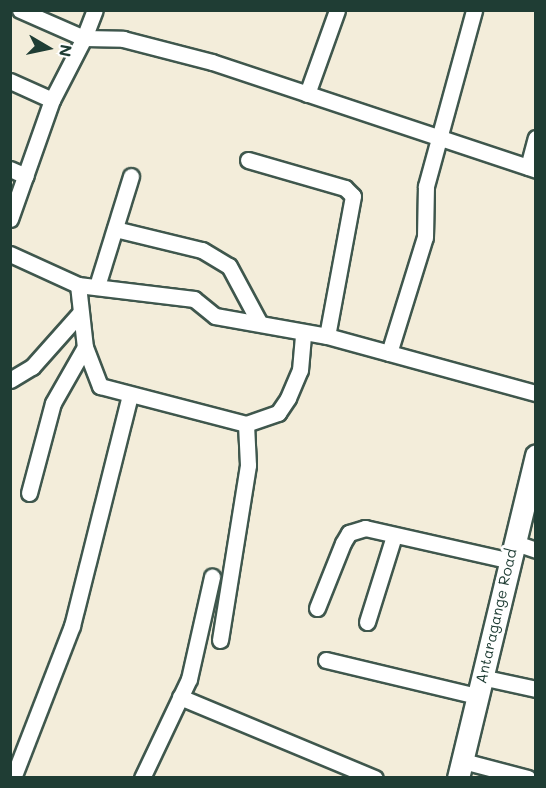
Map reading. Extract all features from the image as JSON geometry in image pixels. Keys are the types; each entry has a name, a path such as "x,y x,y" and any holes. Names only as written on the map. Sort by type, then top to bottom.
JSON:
{"street":[{"path":"20,10 84,38 123,39 307,93 532,168 536,138"},
{"path":"10,219 52,100 84,38 95,10"},
{"path":"307,93 337,10"},
{"path":"389,353 425,237 426,186 441,138 474,10"},
{"path":"10,81 52,100"},
{"path":"248,160 345,188 353,196 327,336"},
{"path":"10,169 27,176"},
{"path":"97,286 131,176"},
{"path":"115,229 202,250 229,266 259,322"},
{"path":"10,254 78,285 203,301 206,313 327,336 536,393"},
{"path":"78,285 79,314 86,348 100,386 246,424 278,413 288,398 300,370 303,332"},
{"path":"10,380 32,367 79,314"},
{"path":"29,493 53,403 86,348"},
{"path":"13,777 72,626 130,395"},
{"path":"220,640 248,465 246,424"},
{"name":"Antaragange Road","path":"460,769 536,455"},
{"path":"317,608 349,533 365,528 394,536 512,552 536,550"},
{"path":"367,622 394,536"},
{"path":"142,777 180,697 197,650 212,577"},
{"path":"326,660 479,686 536,689"},
{"path":"180,697 375,777"},
{"path":"460,769 528,777"}]}
